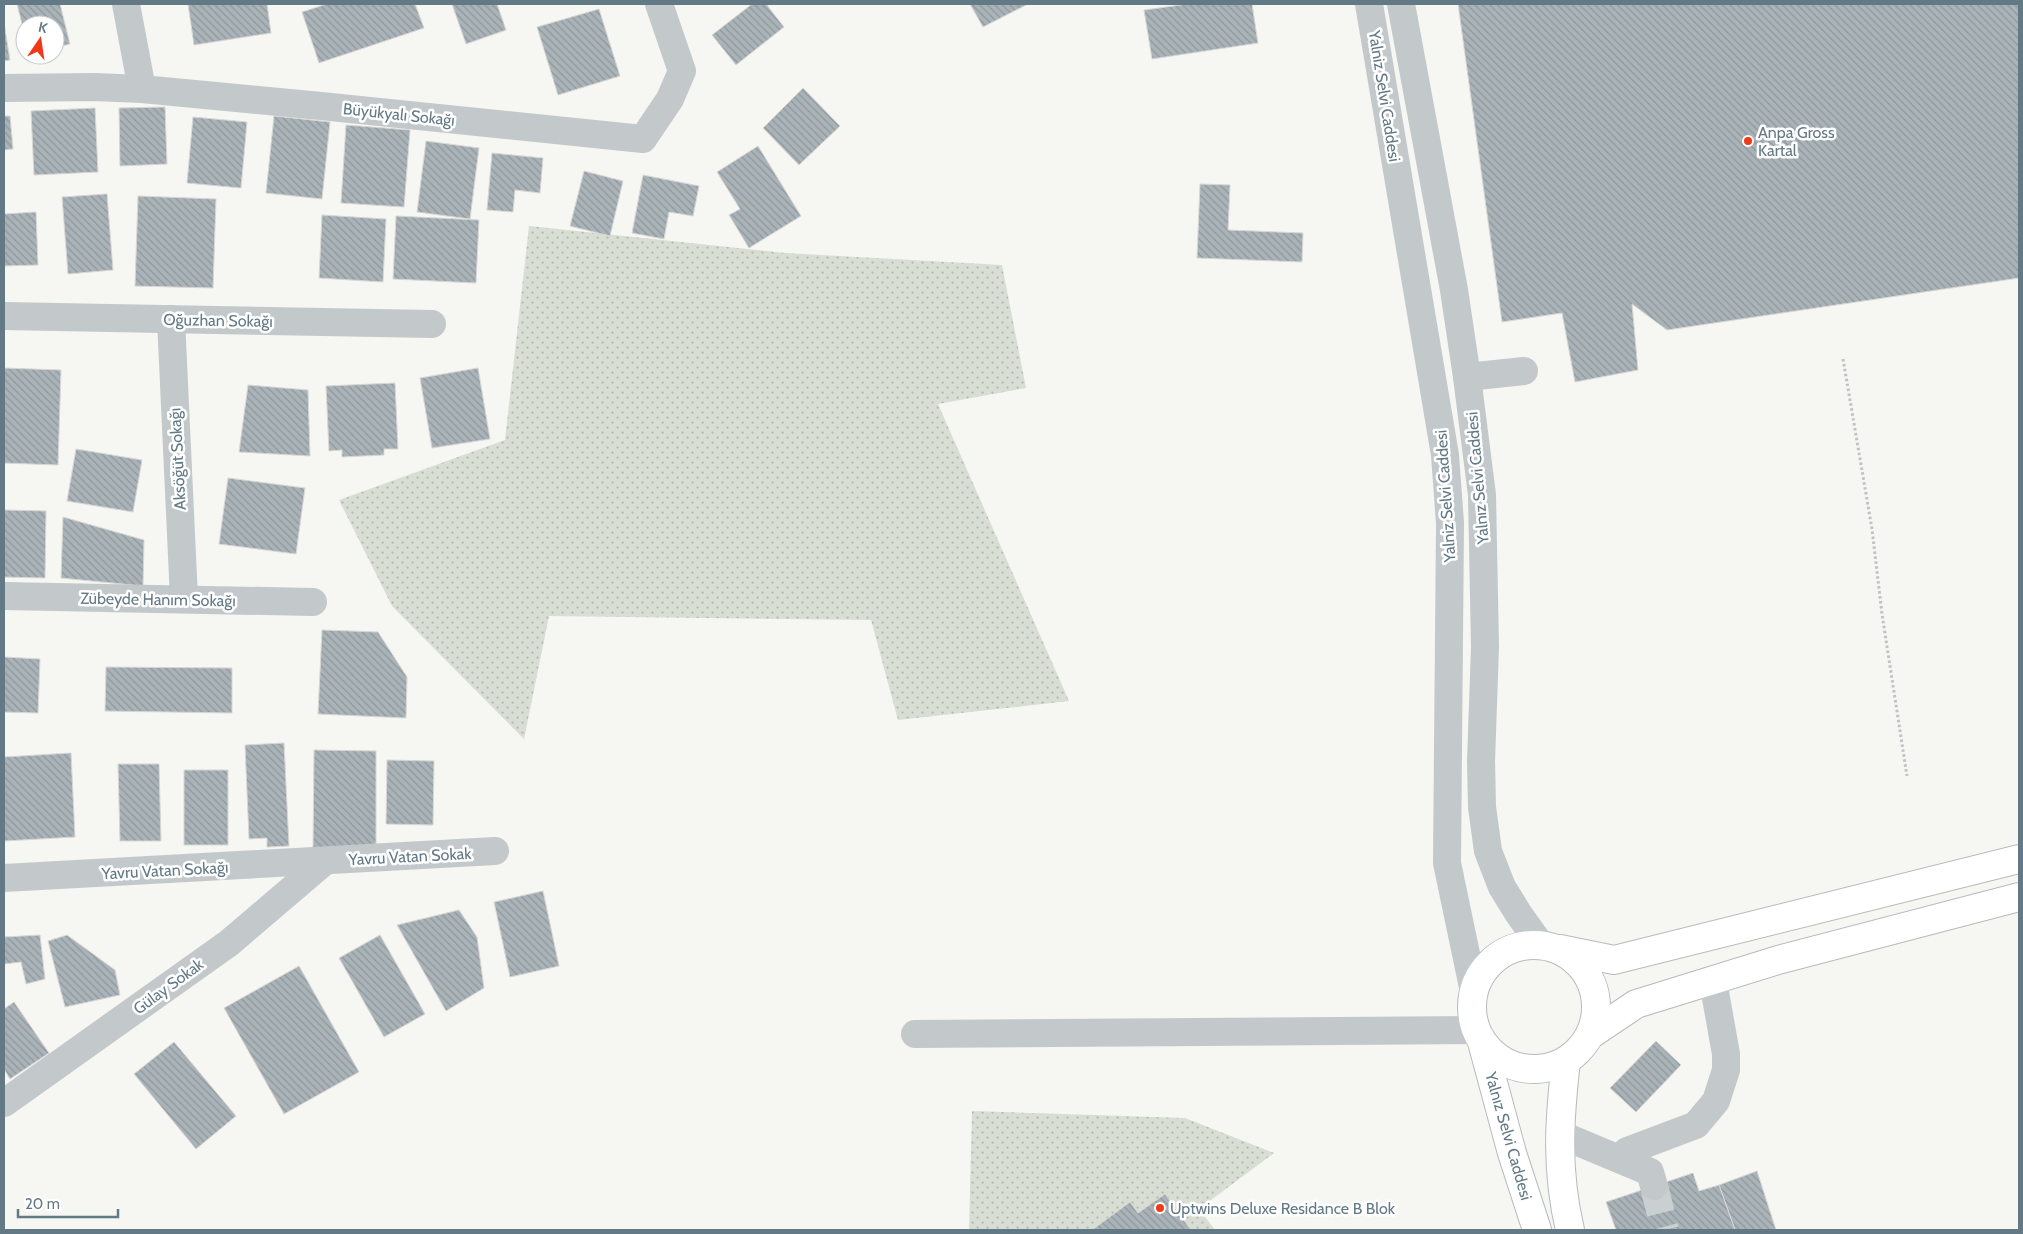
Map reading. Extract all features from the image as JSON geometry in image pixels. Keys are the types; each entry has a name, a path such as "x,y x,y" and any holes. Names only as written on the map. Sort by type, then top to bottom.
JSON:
{"main road":[{"path":"1550,947 1614,960 2019,859"},
{"path":"1590,1034 1636,1004 1778,960 2019,897"},
{"name":"Yalnız Selvi Caddesi","path":"1479,1036 1495,1056 1512,1065 1530,1069 1549,1068 1566,1061 1580,1049 1590,1034 1598,1013 1596,994 1589,975 1577,960 1550,947 1520,945 1501,953 1486,967 1474,992 1472,1004 1479,1036 1512,1152 1537,1230"},
{"path":"1566,1061 1559,1134 1560,1171 1570,1230"}],"street":[{"path":"126,4 142,90"},
{"name":"Büyükyalı Sokağı","path":"4,88 94,87 142,90 321,106 643,140 670,99 682,71 659,4"},
{"name":"Yalniz Selvi Caddesi","path":"1369,4 1445,456 1450,523 1447,863 1474,992"},
{"name":"Yalnız Selvi Caddesi","path":"1401,4 1454,290 1468,377 1482,495 1485,646 1481,760 1482,807 1488,851 1502,886 1518,913 1550,947"},
{"name":"Oğuzhan Sokağı","path":"4,316 432,324"},
{"name":"Aksöğüt Sokağı","path":"171,319 184,599"},
{"path":"1468,377 1524,371"},
{"name":"Zübeyde Hanım Sokağı","path":"4,596 313,602"},
{"name":"Yavru Vatan Sokak","path":"325,862 495,852"},
{"name":"Yavru Vatan Sokağı","path":"4,878 325,862"},
{"name":"Gülay Sokak","path":"4,1103 228,943 325,862"},
{"path":"1620,1159 1627,1151 1696,1125 1716,1101 1726,1070 1726,1054 1713,980"},
{"path":"915,1034 1479,1036"},
{"path":"1559,1134 1650,1172 1654,1186"}],"path":[{"path":"1844,359 1872,530 1882,614 1907,776"}],"shaded area":[{"path":"529,226 785,253 1002,265 1026,388 938,404 1069,701 898,720 871,620 549,616 524,739 392,606 339,500 505,440"},
{"path":"972,1111 1185,1118 1274,1153 1199,1209 1215,1230 969,1230"}],"building":[{"path":"17,4 60,4 63,15 20,15"},
{"path":"188,4 267,4 271,33 194,45"},
{"path":"327,4 415,4 424,28 319,63 302,12"},
{"path":"452,4 497,4 506,30 466,44"},
{"path":"752,4 766,4 784,27 736,65 712,35"},
{"path":"970,4 1028,4 983,27"},
{"path":"1188,4 1252,4 1258,43 1152,59 1144,10"},
{"name":"Anpa Gross Kartal","path":"1458,4 2019,4 2019,278 1667,330 1632,304 1638,370 1575,382 1562,313 1502,322"},
{"path":"599,9 620,76 558,95 537,27"},
{"path":"4,23 10,60 4,61"},
{"path":"65,24 70,44 65,45"},
{"path":"803,88 840,126 799,165 763,128"},
{"path":"165,107 167,164 120,166 119,108"},
{"path":"95,108 98,172 34,175 31,111"},
{"path":"4,116 10,116 13,149 4,150"},
{"path":"274,116 330,122 322,199 266,193"},
{"path":"193,117 247,122 241,188 187,183"},
{"path":"346,125 410,130 404,207 341,203"},
{"path":"426,141 479,148 470,219 417,212"},
{"path":"758,146 801,216 749,248 729,215 740,209 717,172"},
{"path":"492,153 543,158 540,193 515,190 513,212 487,210"},
{"path":"584,171 623,181 610,236 570,226"},
{"path":"643,175 699,186 693,216 669,212 664,239 632,233"},
{"path":"1200,184 1230,185 1228,230 1303,233 1302,262 1197,258"},
{"path":"107,194 113,270 68,274 62,197"},
{"path":"138,196 216,199 213,288 135,286"},
{"path":"36,212 38,265 4,266 4,214"},
{"path":"322,215 386,219 383,282 319,278"},
{"path":"396,216 479,220 476,283 393,279"},
{"path":"4,368 61,370 58,465 4,463"},
{"path":"478,368 490,439 432,448 420,378"},
{"path":"395,383 398,449 384,449 384,455 342,457 342,450 329,451 326,386"},
{"path":"248,385 308,390 310,456 239,452"},
{"path":"76,449 142,460 133,512 67,501"},
{"path":"228,478 305,488 296,554 219,544"},
{"path":"4,510 46,511 45,578 4,577"},
{"path":"63,517 144,540 143,586 61,578"},
{"path":"322,630 378,632 407,677 406,718 318,714"},
{"path":"4,657 40,659 38,713 4,712"},
{"path":"106,667 232,668 232,713 105,711"},
{"path":"284,743 289,846 267,847 267,838 249,839 245,745"},
{"path":"314,750 376,751 376,848 313,848"},
{"path":"71,753 75,837 4,841 4,757"},
{"path":"387,760 434,761 433,825 386,824"},
{"path":"118,764 159,764 161,841 120,841"},
{"path":"184,770 228,770 228,845 184,845"},
{"path":"543,891 559,966 510,977 494,902"},
{"path":"459,910 477,937 484,988 446,1011 397,925"},
{"path":"40,935 45,979 26,984 21,962 4,964 4,937"},
{"path":"67,935 115,970 120,995 65,1007 48,941"},
{"path":"380,935 425,1014 384,1037 339,958"},
{"path":"299,966 359,1072 284,1114 224,1008"},
{"path":"14,1002 49,1053 10,1079 4,1069 4,1009"},
{"path":"1656,1041 1681,1065 1636,1112 1610,1088"},
{"path":"174,1042 236,1116 196,1149 134,1074"},
{"path":"1757,1171 1776,1230 1735,1230 1719,1185"},
{"path":"1693,1173 1699,1191 1719,1185 1735,1230 1616,1230 1606,1202"},
{"name":"Uptwins Deluxe Residance B Blok","path":"1165,1194 1191,1230 1092,1230 1130,1202 1138,1213"}],"tunnel":[{"path":"1654,1186 1665,1230"}],"place":[{"name":"Anpa Gross Kartal","path":"1748,141"},
{"name":"Uptwins Deluxe Residance B Blok","path":"1160,1208"}]}
